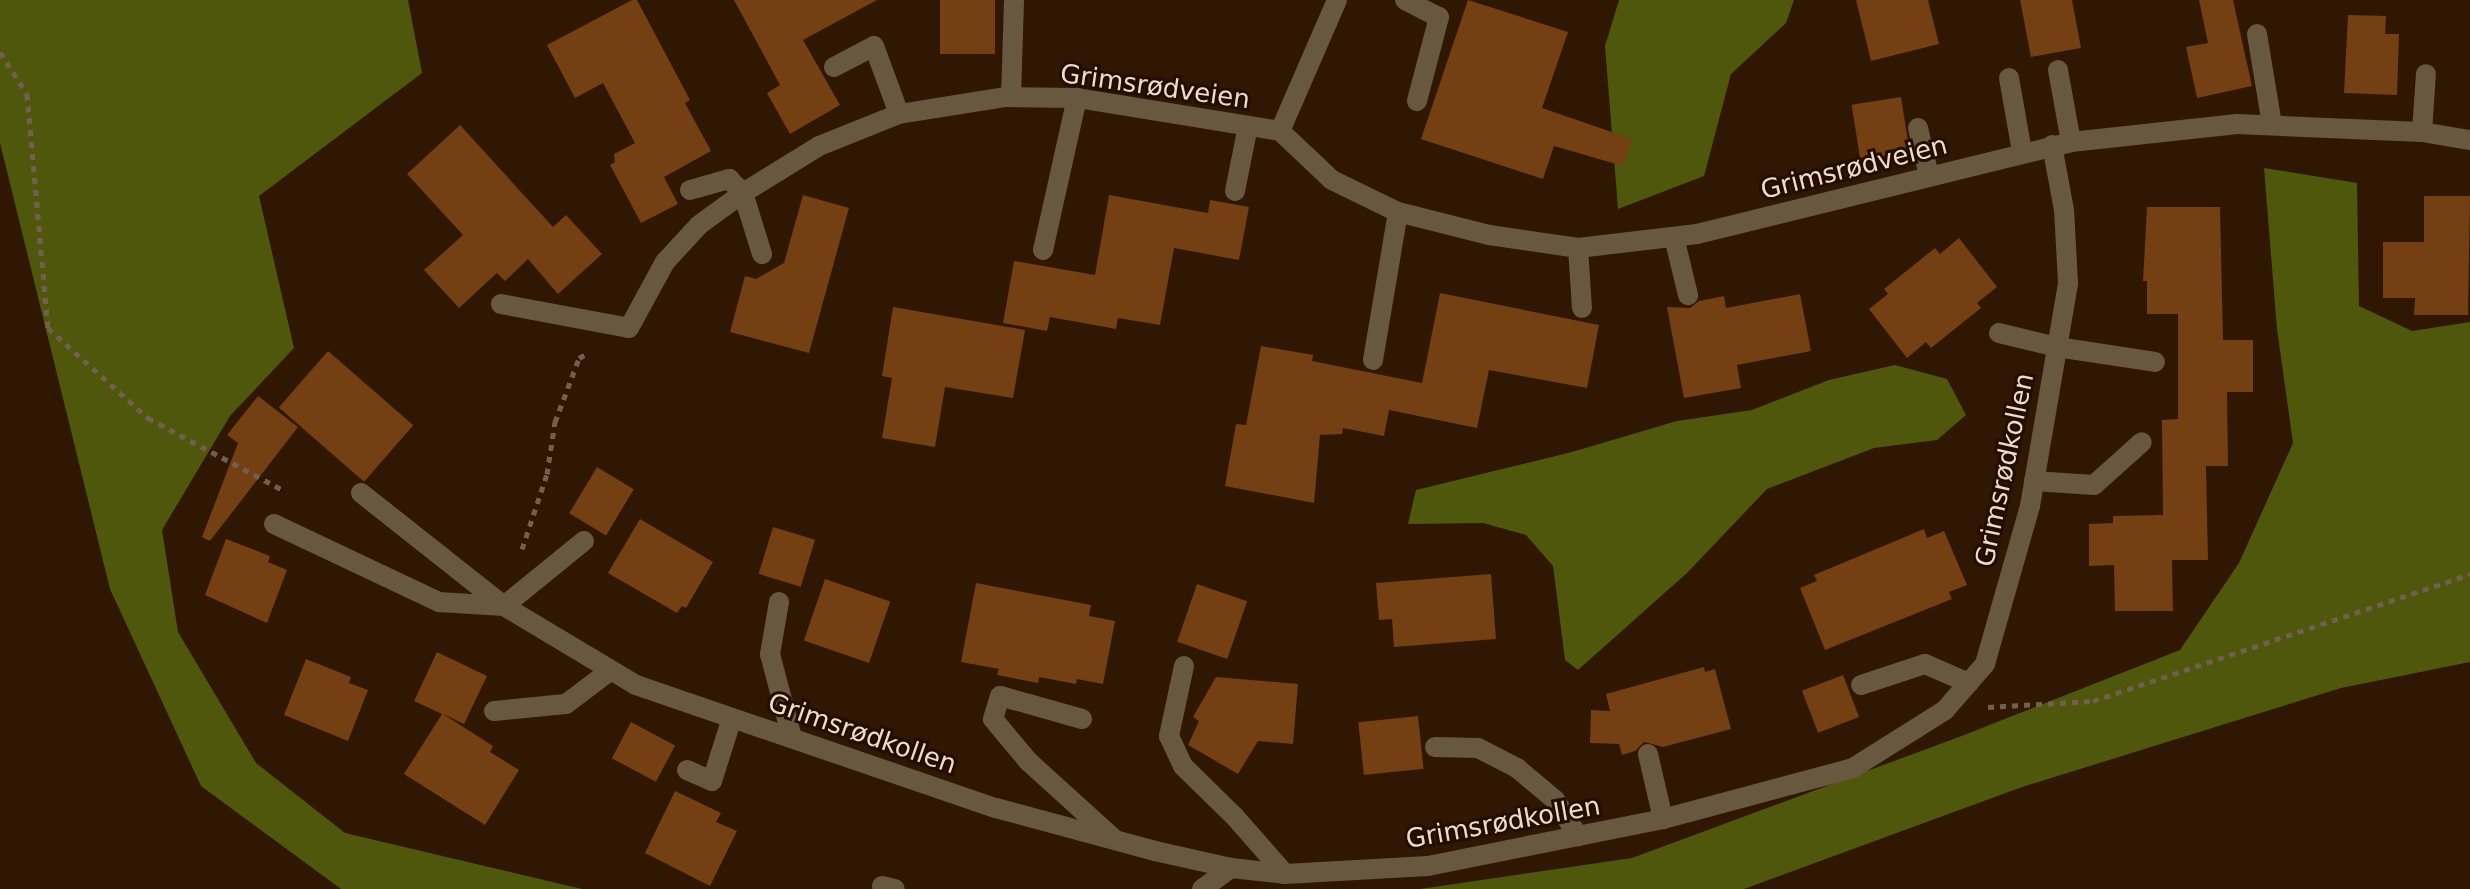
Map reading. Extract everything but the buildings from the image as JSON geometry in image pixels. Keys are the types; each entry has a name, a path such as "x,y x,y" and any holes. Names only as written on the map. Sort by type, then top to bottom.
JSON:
{"street":[{"path":"1011,97 1014,0"},
{"name":"Grimsrødveien","path":"1280,131 1337,0"},
{"path":"1405,0 1439,17 1417,101"},
{"path":"2257,34 2272,125"},
{"path":"834,67 874,46 899,114"},
{"name":"Grimsrødkollen","path":"361,493 504,606 636,685 996,808 1116,841 1231,868 1285,874 1428,866 1663,819 1853,768 1945,710 1985,664 2034,481 2068,283 2058,70"},
{"path":"2422,132 2426,74"},
{"path":"2009,78 2022,152"},
{"name":"Grimsrødveien","path":"629,328 665,262 699,225 743,193 819,146 899,114 1011,97 1077,98 1280,131 1332,180 1398,212 1489,235 1578,248 1674,237 2061,143 2237,124 2422,132 2470,140"},
{"path":"1043,250 1077,98"},
{"path":"1235,191 1248,126"},
{"path":"1918,128 1929,176"},
{"path":"690,190 729,179 743,193 762,254"},
{"path":"1373,360 1398,212"},
{"path":"1674,237 1688,295"},
{"path":"1578,248 1582,308"},
{"path":"501,304 629,328"},
{"path":"1999,333 2057,347 2155,362"},
{"path":"2034,481 2094,485 2142,442"},
{"path":"274,524 439,602 504,606 584,541"},
{"path":"779,602 770,654 792,738"},
{"path":"1861,685 1925,664 1969,683"},
{"path":"1184,666 1169,736 1183,766 1235,817 1285,874"},
{"path":"494,711 566,704 611,670"},
{"path":"1082,719 1000,696 993,719 1028,761 1116,841"},
{"path":"687,770 712,781 732,718"},
{"path":"1435,747 1478,748 1517,768 1555,800 1578,836"},
{"path":"1648,754 1663,819"},
{"path":"1202,889 1231,868"}],"path":[{"path":"0,52 27,94 48,328 148,418 297,498"},
{"path":"504,606 547,474 555,422 579,358 629,328"},
{"path":"1945,710 2093,701 2470,574"}],"green space":[{"path":"0,0 408,0 422,73 259,196 294,348 230,416 162,530 178,632 256,763 345,833 582,889 341,889 201,786 110,589 0,143"},
{"path":"1619,0 1794,0 1786,23 1731,74 1704,176 1618,209 1605,46"},
{"path":"2264,168 2357,183 2359,306 2412,331 2470,322 2470,662 2341,688 2022,787 1744,889 1420,889 1632,858 1959,737 2180,650 2239,563 2293,443 2277,329"},
{"path":"1895,365 1947,379 1966,415 1937,440 1874,448 1767,489 1687,573 1578,670 1565,660 1553,566 1526,535 1483,523 1408,524 1416,490 1572,452 1677,421 1752,410 1829,380"}]}
